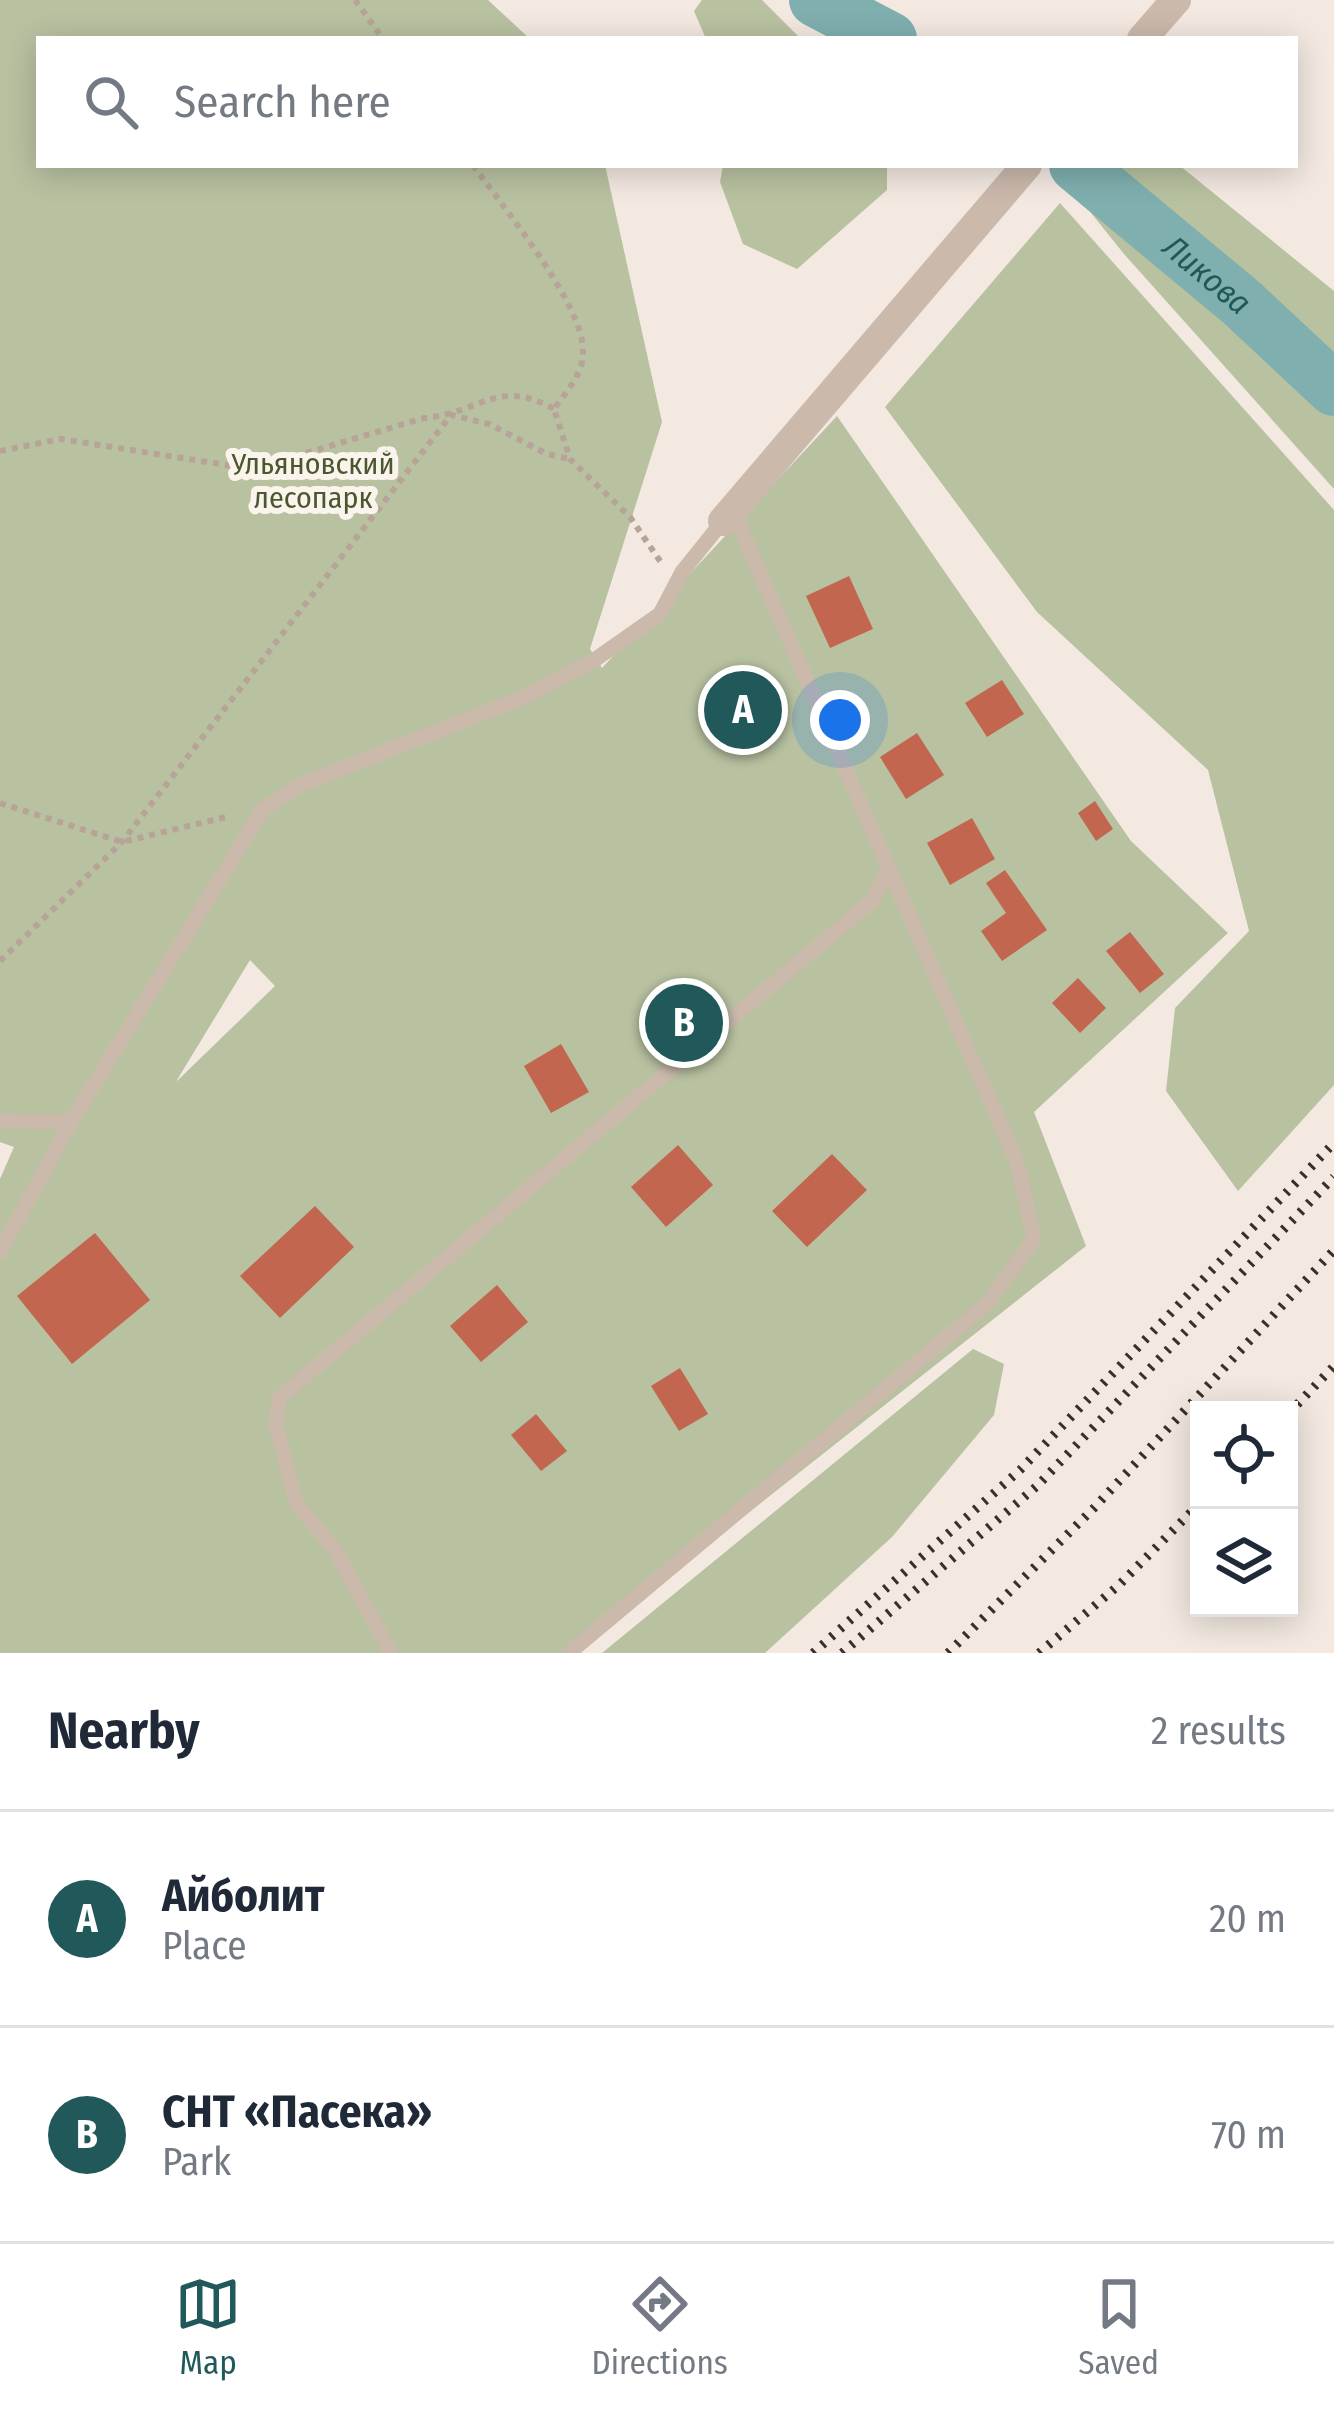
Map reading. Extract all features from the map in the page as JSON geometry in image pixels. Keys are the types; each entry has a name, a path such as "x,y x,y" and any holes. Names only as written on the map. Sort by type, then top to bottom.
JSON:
{"street":[{"path":"1145,36 1176,0"},
{"path":"727,515 1024,168"}],"lane":[{"path":"0,1252 71,1122 263,808 300,785 522,698 593,661 660,614 682,572 727,515 1017,1162 1034,1239 988,1304 569,1653"},
{"path":"391,1653 337,1553 296,1503 276,1425 279,1398 872,901 888,870"},
{"path":"0,1121 71,1122"}],"path":[{"path":"355,0 381,36"},
{"path":"475,168 569,304 581,336 580,371 554,409"},
{"path":"0,961 122,842 451,416 508,393 531,396 554,409 571,459 630,518 663,565 682,572"},
{"path":"0,451 61,439 252,469 424,418 451,416 489,424 547,454 571,459"},
{"path":"0,803 122,842 263,808"}],"green space":[{"name":"Ульяновский лесопарк","path":"0,0 488,0 527,36 36,36 36,168 606,168 662,422 590,649 602,668 837,416 1131,841 1228,933 1034,1112 1086,1246 571,1653 0,1653 0,1179 14,1147 0,1142","holes":["250,960 275,986 177,1081"]},
{"path":"702,0 762,0 798,36 705,36 694,11"},
{"path":"722,168 887,168 887,190 797,269 743,244 720,182"},
{"path":"1055,168 1183,168 1334,291 1334,489 1124,254"},
{"path":"1060,203 1334,510 1334,1085 1238,1191 1166,1091 1175,1008 1249,931 1208,770 1037,612 885,407"},
{"path":"973,1349 1004,1364 994,1415 892,1537 765,1653 602,1653"}],"building":[{"path":"849,576 873,629 830,648 806,596"},
{"path":"754,674 779,725 729,747 707,696"},
{"path":"1002,680 1024,714 987,737 965,703"},
{"path":"917,733 944,775 906,799 880,757"},
{"path":"1095,801 1113,829 1096,841 1078,813"},
{"path":"972,818 995,859 950,885 927,843"},
{"path":"1005,870 1047,930 1002,961 981,931 1006,913 986,883"},
{"path":"1130,932 1164,974 1140,993 1106,951"},
{"path":"1078,978 1106,1008 1080,1033 1052,1003"},
{"path":"561,1044 589,1092 551,1113 524,1066"},
{"path":"678,1145 713,1185 666,1227 631,1187"},
{"path":"832,1154 867,1190 807,1247 772,1211"},
{"path":"315,1206 354,1247 280,1318 240,1276"},
{"path":"95,1233 150,1300 72,1364 17,1296"},
{"path":"497,1285 528,1322 481,1362 450,1326"},
{"path":"680,1368 708,1414 679,1431 651,1386"},
{"path":"536,1414 567,1451 541,1471 511,1435"}],"waterway":[{"name":"Ликова","path":"816,0 884,36"},
{"name":"Ликова","path":"1080,168 1242,303 1334,389"}],"railway":[{"path":"813,1653 1020,1470 1334,1143"},
{"path":"842,1653 1037,1486 1334,1177"},
{"path":"948,1653 1093,1509 1334,1250"},
{"path":"1298,1404 1334,1366"},
{"path":"1039,1653 1119,1585 1194,1509"}],"place":[{"name":"Айболит","path":"743,710"},
{"name":"СНТ «Пасека»","path":"684,1023"}]}
